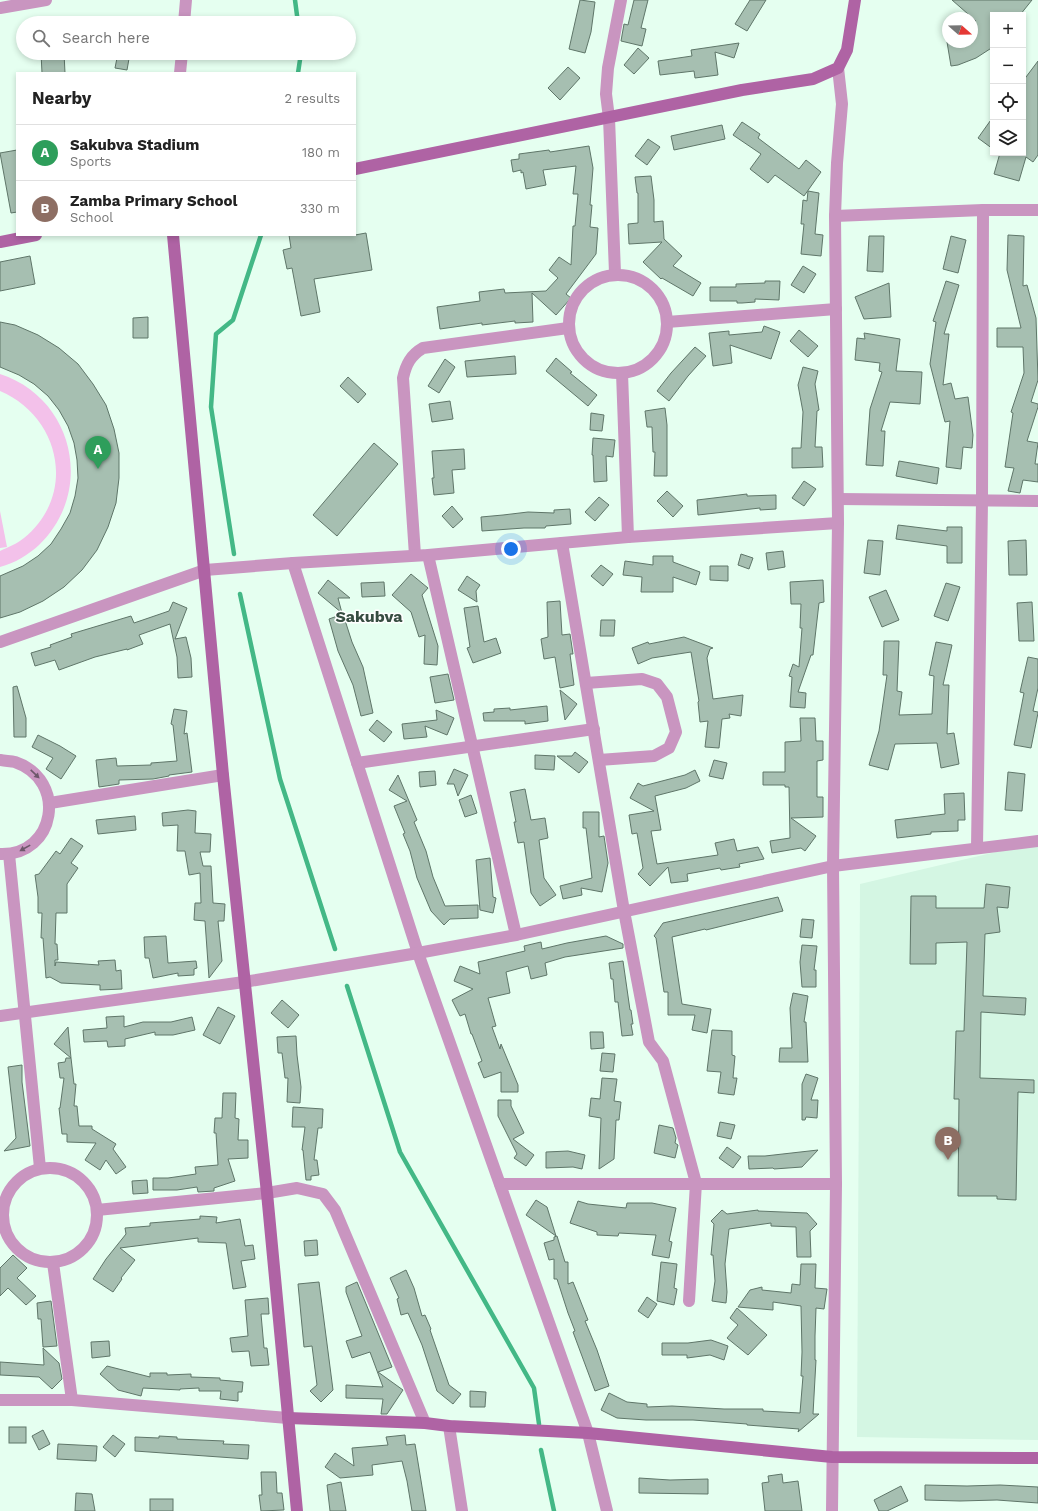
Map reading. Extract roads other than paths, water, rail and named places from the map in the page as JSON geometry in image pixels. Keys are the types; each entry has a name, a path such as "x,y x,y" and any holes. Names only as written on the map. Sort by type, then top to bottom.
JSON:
{"street":[{"path":"0,8 46,0"},
{"path":"185,16 186,0"},
{"path":"615,273 609,118 606,94 608,68 621,0"},
{"path":"832,1511 836,1184 834,866 838,523 835,216 837,164 842,104 838,68 847,50 855,0"},
{"path":"180,72 181,60"},
{"path":"356,169 742,90 813,79 838,68"},
{"path":"835,216 983,210 1036,212"},
{"path":"977,848 982,501 983,210"},
{"path":"0,242 31,236"},
{"path":"173,236 223,775 267,1193 297,1511"},
{"path":"615,273 635,277 648,284 658,294 665,308 667,322 666,336 660,350 650,361 638,369 622,373 606,372 589,365 577,352 569,335 568,328 573,302 581,290 592,281 615,273"},
{"path":"667,322 836,309"},
{"path":"415,555 403,378 410,359 423,348 568,328"},
{"path":"622,373 628,537"},
{"path":"838,499 1038,501"},
{"path":"0,642 205,570 415,555 428,556 628,537 838,523"},
{"path":"562,543 624,911 648,1042 663,1061 696,1183 689,1301"},
{"path":"428,556 516,934"},
{"path":"293,563 418,953 588,1433 607,1511"},
{"path":"586,683 642,679 657,684 667,697 676,732 669,748 654,756 599,760"},
{"path":"357,763 594,729"},
{"path":"0,760 14,762 27,767 38,776 46,789 50,802 49,817 44,830 35,842 23,850 5,854 25,1013 40,1168"},
{"path":"50,802 223,775"},
{"path":"0,1016 244,982 418,953 516,934 834,866 1038,840"},
{"path":"56,1167 71,1172 84,1181 93,1194 97,1210 96,1225 91,1239 81,1251 68,1259 54,1263 38,1262 24,1256 13,1246 5,1233 1,1213 8,1192 17,1181 28,1173 40,1168 56,1167"},
{"path":"500,1184 836,1184"},
{"path":"97,1210 267,1193 297,1188 322,1194 335,1210 425,1423"},
{"path":"54,1263 72,1400"},
{"path":"0,1400 72,1400 288,1418 425,1423 449,1426 588,1433 832,1456 1038,1458"},
{"path":"449,1426 462,1511"}],"waterway":[{"path":"295,0 297,16"},
{"path":"298,72 300,60"},
{"path":"234,554 211,407 216,334 233,320 261,236"},
{"path":"240,594 280,779 335,949"},
{"path":"347,986 400,1152 534,1388 539,1424"},
{"path":"541,1450 554,1511"}],"place":[{"name":"Sakubva Stadium","path":"98,469"},
{"name":"Zamba Primary School","path":"948,1160"}],"district":[{"name":"Sakubva","path":"369,616"}]}
